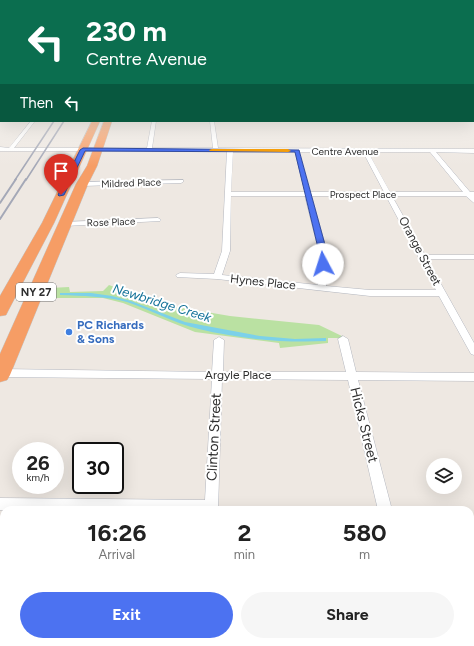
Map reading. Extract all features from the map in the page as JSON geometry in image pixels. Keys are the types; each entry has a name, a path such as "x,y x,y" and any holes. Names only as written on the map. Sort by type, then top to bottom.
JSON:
{"highway":[{"name":"NY 27","path":"0,312 48,223 96,122"},
{"name":"NY 27","path":"1,374 82,184 92,166 96,150 108,122"}],"street":[{"path":"10,149 32,122"},
{"path":"149,150 154,122"},
{"path":"212,122 216,150"},
{"name":"Centre Avenue","path":"0,149 474,151"},
{"path":"217,277 226,251 230,150"},
{"path":"297,151 323,252 322,288"},
{"name":"Orange Street","path":"365,151 474,352"},
{"path":"432,151 471,194 474,201"},
{"name":"Mildred Place","path":"82,184 181,181"},
{"name":"Prospect Place","path":"228,194 471,194"},
{"name":"Rose Place","path":"65,224 158,220"},
{"path":"423,257 474,257"},
{"name":"Hynes Place","path":"180,275 217,277 370,293 442,294"},
{"name":"Hicks Street","path":"343,339 384,506"},
{"name":"Clinton Street","path":"211,506 219,340"},
{"name":"Argyle Place","path":"1,374 474,377"},
{"path":"0,504 106,506"}],"green space":[{"path":"109,285 159,304 230,316 319,325 346,338 328,338 328,343 280,348 279,343 195,332 123,303 103,298 46,298 50,288 69,287 70,292 103,291"}],"water":[{"path":"60,293 91,293 112,296 131,301 185,322 260,336 295,339 326,338 326,341 278,341 246,338 190,326 119,300 102,297 60,295"}],"railway":[{"path":"15,180 53,122"},
{"path":"26,180 63,122"},
{"path":"0,203 16,179"},
{"path":"0,219 26,179"}],"slow traffic":[{"path":"212,150 288,151"}],"place":[{"name":"PC Richards & Sons","path":"69,332"}],"route":[{"path":"61,195 83,150 297,151 323,252 323,264"}],"water label":[{"name":"Newbridge Creek","path":"162,303"}]}
